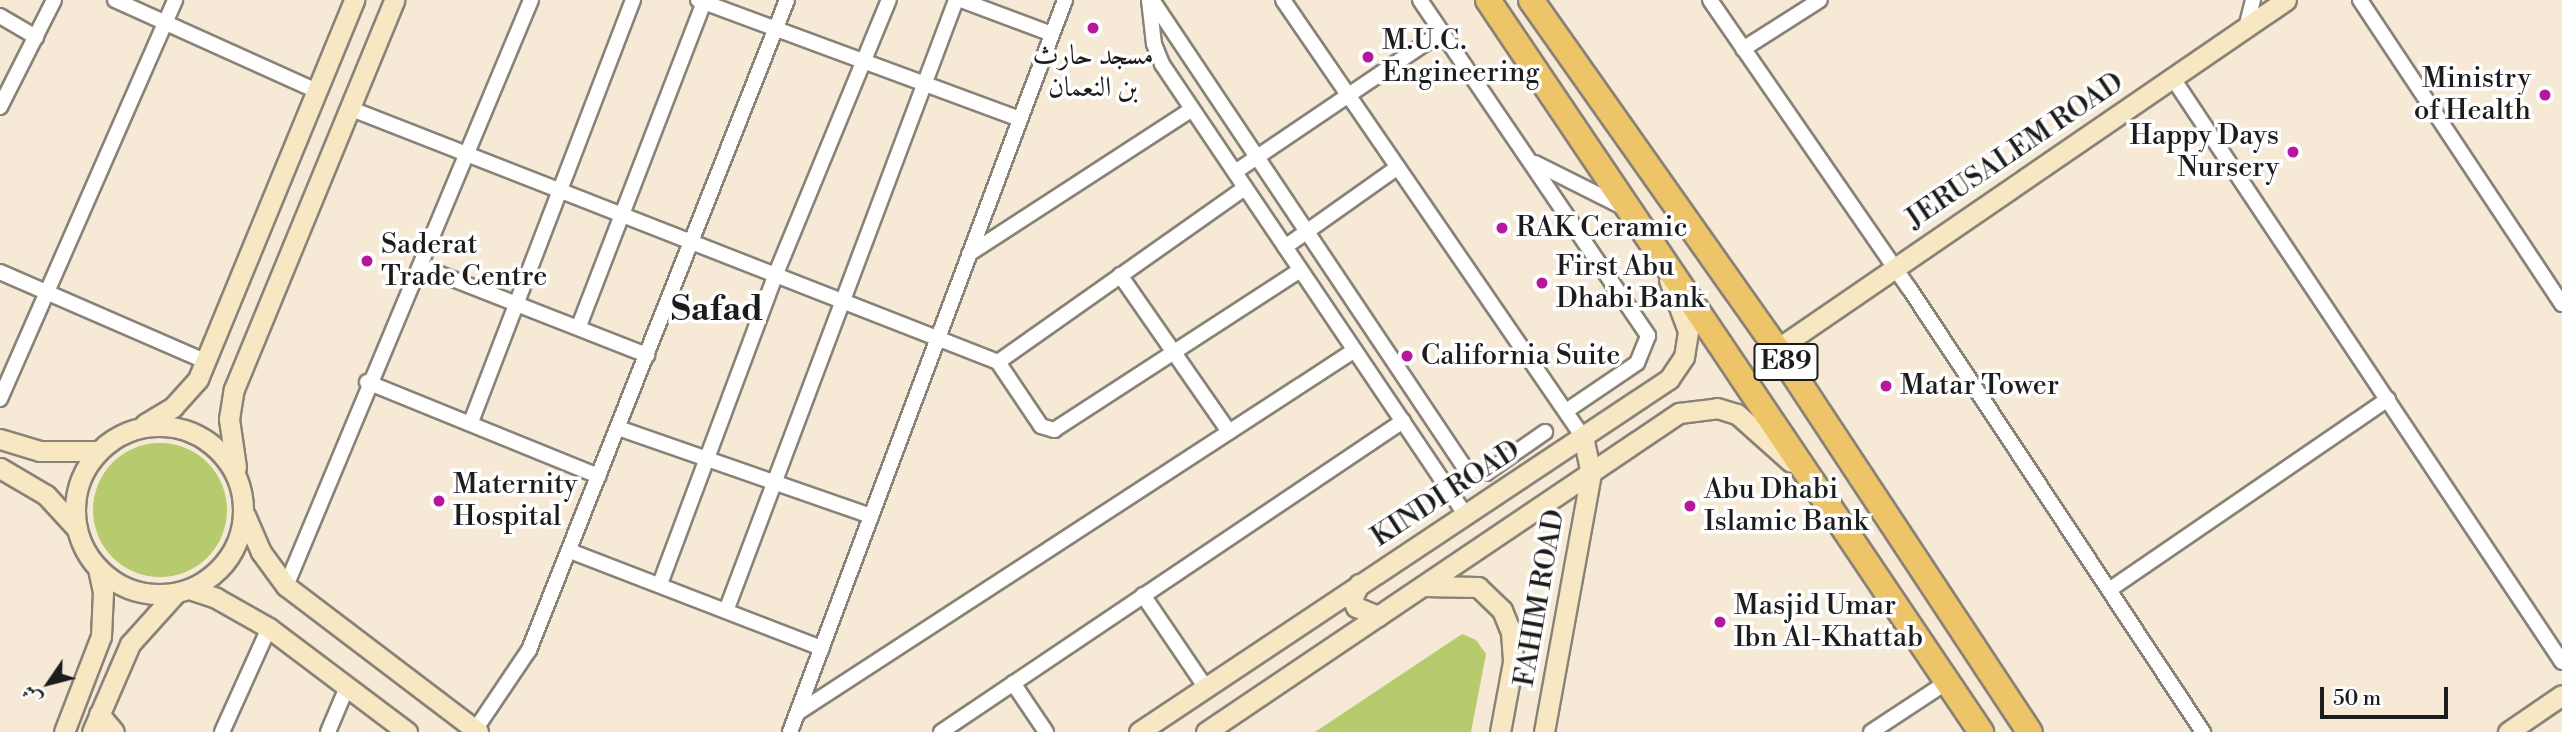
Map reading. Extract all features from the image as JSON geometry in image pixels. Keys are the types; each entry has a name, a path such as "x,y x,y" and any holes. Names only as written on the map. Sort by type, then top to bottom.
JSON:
{"highway":[{"name":"E89","path":"1488,0 1980,732"},
{"name":"E89","path":"1531,0 1777,349 2030,732"}],"street":[{"path":"0,107 54,0"},
{"path":"115,0 317,91"},
{"path":"0,399 175,0"},
{"path":"77,529 76,494 97,451 132,429 156,419 186,396 205,362 354,0"},
{"path":"394,0 234,389 231,448 244,510 261,552 286,586 477,731 529,650 787,0"},
{"path":"286,586 367,382 422,267 531,0"},
{"path":"471,422 633,0"},
{"path":"660,584 775,276 866,62 889,0"},
{"path":"726,611 958,0 1052,34"},
{"path":"790,732 1065,0"},
{"path":"1151,0 1157,55 1465,514"},
{"path":"1151,0 1259,157 1465,468 1486,472 1545,432"},
{"path":"1283,0 1583,437 1591,474"},
{"path":"1420,0 1648,336 1637,363 1566,411"},
{"path":"1710,0 1895,267 2203,732"},
{"path":"1743,49 1820,0"},
{"path":"2246,28 2253,0"},
{"name":"JERUSALEM ROAD","path":"1777,349 2286,0"},
{"path":"2360,0 2562,304"},
{"path":"579,326 703,1 1019,119"},
{"path":"0,16 36,37"},
{"path":"1235,172 1443,32"},
{"path":"2172,77 2562,662"},
{"path":"349,108 936,341 998,362 1041,426 1054,430 1300,270"},
{"path":"969,254 1192,109"},
{"path":"1531,160 1630,210"},
{"path":"1285,247 1398,167"},
{"path":"998,362 1245,188"},
{"name":"KINDI ROAD","path":"1139,732 1669,379 1684,358 1688,331 1659,252"},
{"path":"422,267 579,326 647,355"},
{"path":"0,272 205,362"},
{"path":"1121,275 1230,432"},
{"path":"799,712 1355,350"},
{"path":"367,382 599,476"},
{"path":"2109,590 2388,399"},
{"path":"1206,732 1679,413 1717,408 1746,419 1812,482"},
{"path":"941,732 1403,421"},
{"path":"132,429 165,425 197,434 224,456 240,485"},
{"path":"618,428 872,516"},
{"path":"0,439 40,451 97,451"},
{"path":"0,468 46,495 77,529 98,568 103,592 101,636 64,732"},
{"name":"FAHIM ROAD","path":"1544,732 1591,474"},
{"path":"114,732 95,723 130,644 183,591 214,574 233,552 244,510"},
{"path":"570,551 822,648"},
{"path":"98,568 134,590 183,591 216,598 269,628 407,732"},
{"path":"1359,584 1352,599 1356,607 1378,616"},
{"name":"FAHIM ROAD","path":"1423,586 1478,587 1502,610 1511,632 1513,662 1500,732"},
{"path":"1143,596 1206,688"},
{"path":"222,732 269,628"},
{"path":"1871,732 1947,682"},
{"path":"1013,683 1046,732"},
{"path":"328,732 347,687"},
{"path":"2508,732 2562,695"}],"green space":[{"path":"160,443 186,448 208,462 222,484 227,510 222,536 208,558 186,572 160,577 134,572 112,558 98,536 93,510 98,484 112,462 134,448"},
{"path":"1462,634 1476,640 1486,654 1471,732 1315,732"}],"place":[{"name":"مسجد حارث بن النعمان","path":"1093,28"},
{"name":"M.U.C. Engineering","path":"1368,57"},
{"name":"Ministry of Health","path":"2545,95"},
{"name":"Happy Days Nursery","path":"2293,152"},
{"name":"RAK Ceramic","path":"1502,228"},
{"name":"Saderat Trade Centre","path":"367,261"},
{"name":"First Abu Dhabi Bank","path":"1542,283"},
{"name":"California Suite","path":"1407,356"},
{"name":"Matar Tower","path":"1886,386"},
{"name":"Maternity Hospital","path":"439,501"},
{"name":"Abu Dhabi Islamic Bank","path":"1690,506"},
{"name":"Masjid Umar Ibn Al-Khattab","path":"1720,622"}],"district":[{"name":"Safad","path":"717,310"}]}
